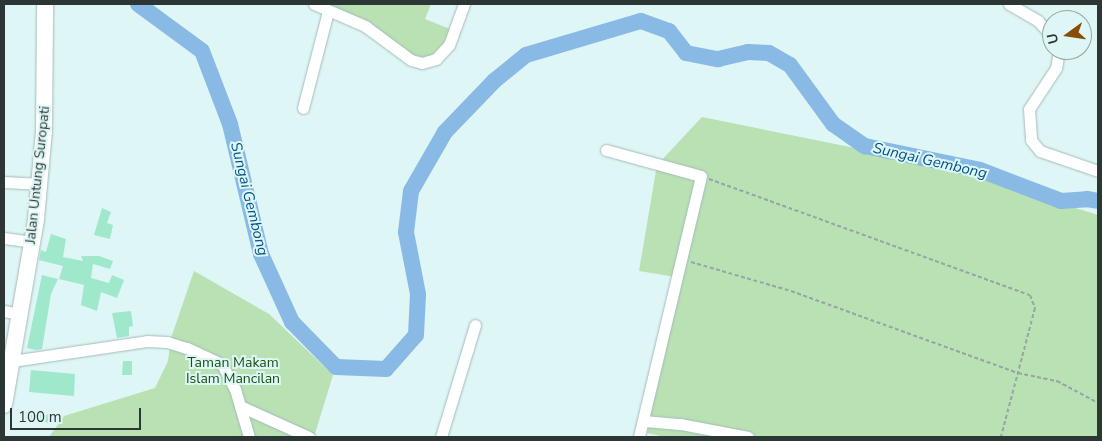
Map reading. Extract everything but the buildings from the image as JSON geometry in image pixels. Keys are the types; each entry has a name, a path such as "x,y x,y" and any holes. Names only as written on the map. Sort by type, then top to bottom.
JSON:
{"highway":[{"name":"Jalan Untung Suropati","path":"4,405 12,313 32,242 38,184 44,123 45,4"}],"street":[{"path":"314,4 365,26 410,60 422,63 436,59 449,45 464,4"},
{"path":"1009,4 1042,25"},
{"path":"304,108 328,11"},
{"path":"1057,60 1056,68 1029,110 1031,140 1040,152 1098,171"},
{"path":"606,150 701,176 683,259 639,437"},
{"path":"4,182 38,184"},
{"path":"4,238 32,242"},
{"path":"441,437 475,325"},
{"path":"8,367 99,346 167,342 222,364 240,406 249,437"},
{"path":"240,406 309,437"},
{"path":"644,421 680,424 748,437"}],"path":[{"path":"701,176 1022,290 1035,301 1035,308 1001,437"},
{"path":"683,259 791,291 1018,373 1056,381 1098,403"}],"green space":[{"path":"326,4 431,4 425,19 455,31 427,60 411,56"},
{"path":"702,117 934,164 1098,215 1098,437 665,437 647,433 676,277 639,271 657,165"},
{"name":"Taman Makam Islam Mancilan","path":"194,271 269,314 333,375 314,437 49,437 64,416 155,388 168,361 171,338"}],"waterway":[{"name":"Sungai Gembong","path":"138,4 202,51 230,124 261,254 292,322 336,367 386,369 416,335 418,294 406,232 411,191 445,132 494,81 526,55 641,21 669,31 686,53 718,59 748,52 769,53 790,65 833,124 865,146 980,170 1061,201 1087,199 1098,201"}]}
